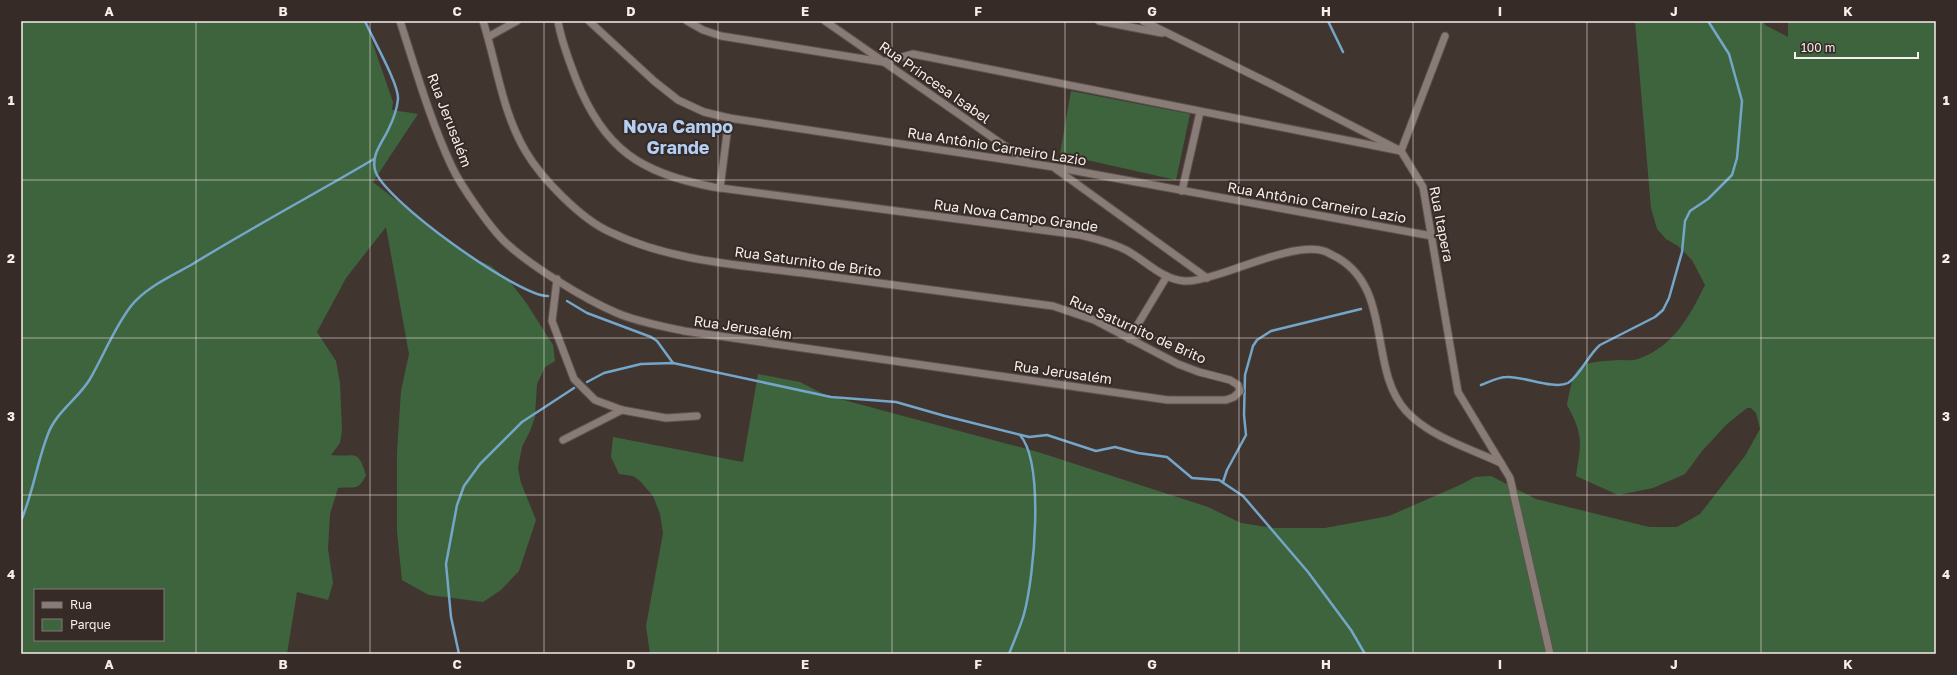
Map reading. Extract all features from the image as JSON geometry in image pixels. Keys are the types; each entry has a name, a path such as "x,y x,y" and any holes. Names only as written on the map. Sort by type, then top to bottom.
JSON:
{"street":[{"name":"Rua Jerusalém","path":"400,21 433,119 452,168 473,200 504,241 538,268 616,312 648,323 684,331 1168,400 1226,400 1234,397 1240,391"},
{"name":"Rua Saturnito de Brito","path":"483,21 508,115 526,152 551,184 572,205 608,232 637,244 698,259 1053,306 1094,320 1178,364 1230,380 1238,385 1240,391"},
{"path":"488,37 517,21"},
{"name":"Rua Nova Campo Grande","path":"558,21 567,57 580,90 595,119 610,139 632,159 658,173 687,182 720,188 1080,235 1110,243 1167,276 1184,281 1207,278 1288,253 1308,250 1324,251 1339,259 1354,272 1366,290 1374,311 1389,380 1396,396 1406,411 1424,428 1501,463"},
{"name":"Rua Antônio Carneiro Lazio","path":"589,21 654,81 678,100 704,112 729,118 1031,164 1432,236"},
{"path":"687,21 703,30 722,36 883,62 913,54 1401,151"},
{"name":"Rua Princesa Isabel","path":"825,21 1031,164"},
{"path":"1099,21 1173,35"},
{"path":"1143,21 1401,151"},
{"path":"1401,151 1445,36"},
{"path":"1182,191 1200,112"},
{"path":"720,188 729,118"},
{"name":"Rua Itapera","path":"1401,151 1423,187 1458,392 1510,478 1550,654"},
{"path":"1054,168 1207,278"},
{"path":"1129,339 1167,276"},
{"path":"557,279 552,322 574,378 595,400 622,410 666,418 697,416"},
{"path":"563,440 622,410"}],"green space":[{"path":"21,21 365,21 393,102 392,110 418,114 373,182 466,255 491,266 511,283 527,304 553,345 555,361 545,367 537,384 535,417 522,447 518,468 521,483 536,520 519,571 501,590 483,602 429,595 402,580 397,532 397,453 401,391 409,354 386,227 346,278 317,332 336,361 340,383 342,431 340,443 331,455 351,455 358,457 366,475 358,486 338,488 330,514 328,549 333,583 328,600 297,592 287,654 21,654"},
{"path":"1635,21 1764,21 1765,25 1788,37 1788,21 1936,21 1936,654 650,654 646,626 663,533 660,514 653,496 640,481 633,476 619,474 611,457 613,437 743,462 758,374 800,382 825,395 1038,452 1208,507 1241,523 1274,528 1325,528 1389,516 1475,477 1491,476 1536,499 1649,527 1677,527 1700,514 1745,456 1760,429 1756,413 1751,408 1747,408 1727,424 1702,451 1685,474 1653,488 1618,495 1576,476 1580,439 1576,424 1567,405 1576,373 1586,364 1605,361 1636,360 1661,347 1679,329 1693,308 1705,285 1692,260 1678,246 1666,239 1657,229 1651,208"},
{"path":"1071,91 1190,114 1176,180 1060,154"}],"waterway":[{"path":"365,21 390,72 398,99 392,122 378,148 374,164 375,170 383,184 425,223 482,264 510,281 533,292 548,296"},
{"path":"1328,21 1343,52"},
{"path":"1481,385 1504,377 1521,378 1555,385 1568,383 1576,376 1600,345 1655,317 1663,310 1669,298 1682,252 1685,221 1690,211 1708,199 1732,175 1737,158 1742,101 1729,54 1708,21"},
{"path":"21,521 29,500 44,445 52,426 56,419 80,393 90,379 119,323 131,306 143,294 159,283 374,159"},
{"path":"567,301 587,313 651,337 657,341 673,363"},
{"path":"1223,482 1227,470 1246,435 1244,415 1245,375 1253,346 1257,340 1271,331 1361,309"},
{"path":"587,382 604,373 641,364 673,363 831,397 896,402 1029,437 1047,435 1096,451 1115,447 1138,453 1167,457 1192,478 1219,480 1243,496 1308,572 1351,630 1365,654"},
{"path":"459,654 451,617 446,564 457,505 464,486 480,464 522,422 574,388"},
{"path":"1009,654 1024,614 1028,597 1034,549 1035,495 1033,470 1028,450 1020,435"}],"district":[{"name":"Nova Campo Grande","path":"678,136"}]}
